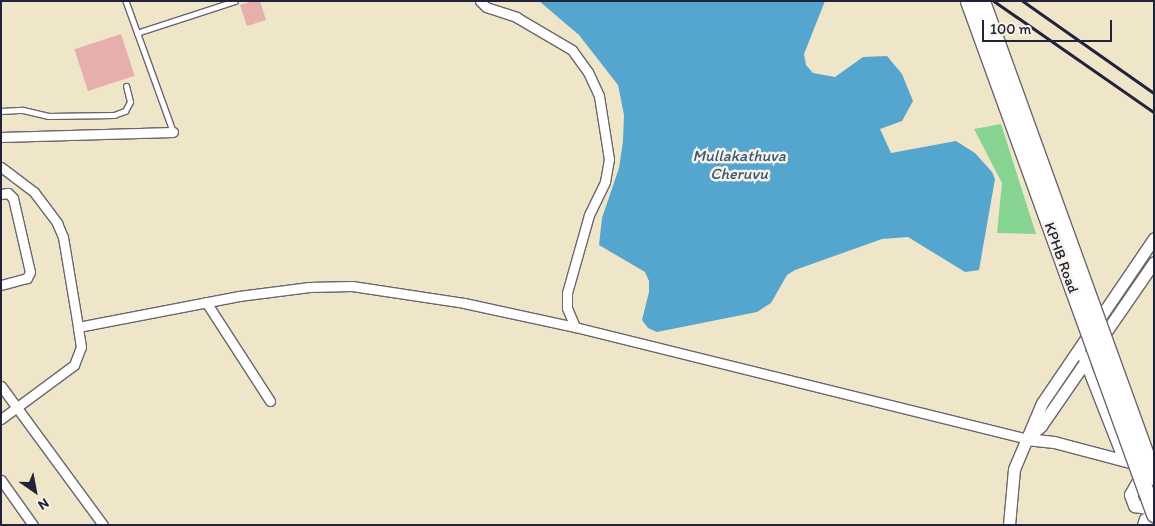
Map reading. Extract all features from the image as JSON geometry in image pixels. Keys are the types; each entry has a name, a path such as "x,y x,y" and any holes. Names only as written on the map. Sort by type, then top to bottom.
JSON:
{"main road":[{"name":"KPHB Road","path":"968,1 1154,515"},
{"name":"KPHB Road","path":"982,1 1154,476"},
{"path":"1154,481 1138,484 1131,495 1135,506 1154,509"}],"street":[{"path":"480,1 486,7 516,17 572,50 588,72 599,96 609,159 606,182 589,215 567,293 567,308 575,327"},
{"path":"1,137 173,132"},
{"path":"1,167 34,192 57,224 63,238 81,347 74,365 1,419"},
{"path":"1,194 8,193 13,198 30,272 26,278 1,285"},
{"path":"1009,525 1014,469 1042,403 1154,238"},
{"path":"1026,439 1041,426 1154,262"},
{"path":"78,327 206,302 309,287 352,286 464,303 575,327 1026,439 1054,442 1154,469"},
{"path":"206,302 270,401"},
{"path":"1079,348 1123,460"},
{"path":"1,386 103,525"},
{"path":"1,480 33,525"},
{"path":"1143,525 1145,519 1154,515"}],"lane":[{"path":"126,1 173,132"},
{"path":"137,33 235,1"},
{"path":"1,111 24,110 48,116 114,115 125,111 130,102 126,86"}],"green space":[{"path":"1001,124 1036,234 997,233 1002,183 974,129"}],"water":[{"name":"Mullakathuva Cheruvu","path":"539,1 825,1 804,54 806,65 813,73 835,77 863,57 887,56 902,74 913,101 902,121 880,129 891,153 956,141 975,153 992,172 995,179 979,270 965,272 908,237 882,239 795,270 787,275 771,303 757,312 657,332 648,328 642,320 649,292 649,281 645,272 599,245 602,218 619,168 623,141 624,115 618,85 579,35"}],"building":[{"path":"260,1 266,20 247,26 240,5"},
{"path":"121,34 135,76 88,91 74,49"}],"railway":[{"path":"994,1 1154,112"},
{"path":"1023,1 1154,93"}]}
